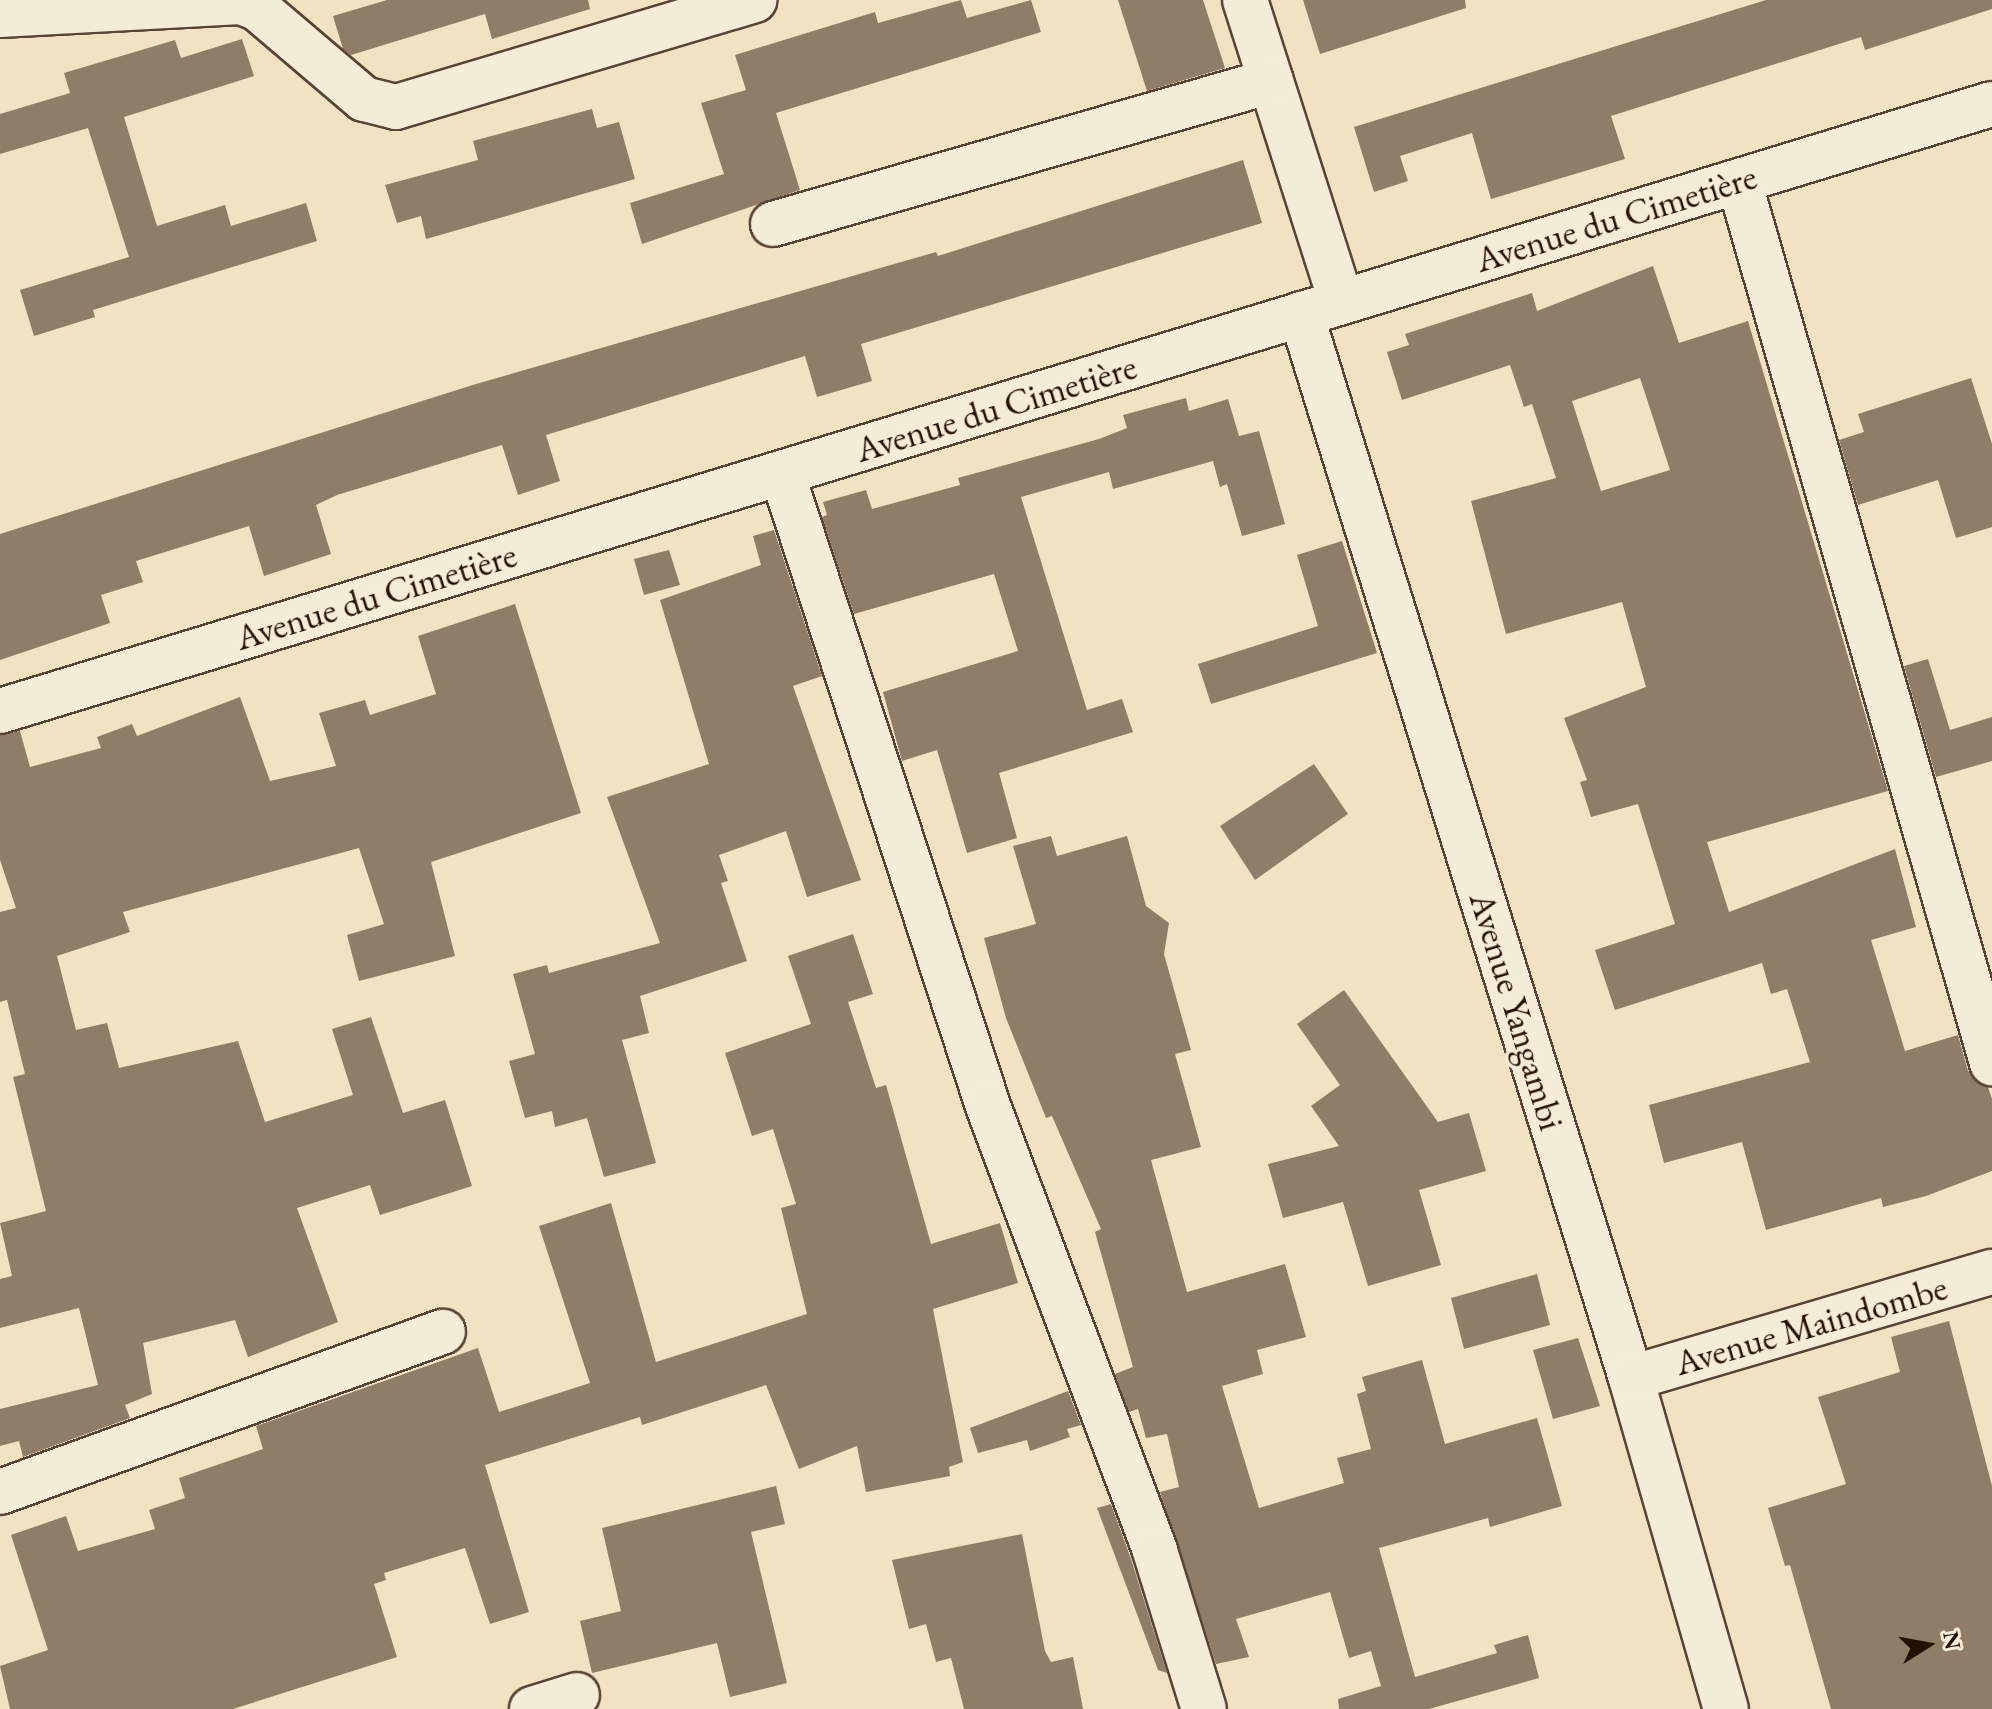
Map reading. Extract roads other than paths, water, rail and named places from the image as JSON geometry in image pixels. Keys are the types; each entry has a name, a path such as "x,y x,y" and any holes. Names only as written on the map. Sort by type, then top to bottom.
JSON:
{"street":[{"path":"0,15 241,2 257,8 364,99 396,107 754,0"},
{"path":"1245,0 1341,300"},
{"path":"773,224 1271,81"},
{"name":"Avenue du Cimetière","path":"0,711 1992,104"},
{"path":"1739,181 1992,1063"},
{"name":"Avenue Yangambi","path":"1301,314 1631,1378 1726,1709"},
{"path":"782,473 988,1106 1155,1551 1204,1709"},
{"name":"Avenue Maindombe","path":"1631,1378 1992,1272"},
{"path":"0,1492 443,1332"},
{"path":"532,1709 577,1695"}]}
